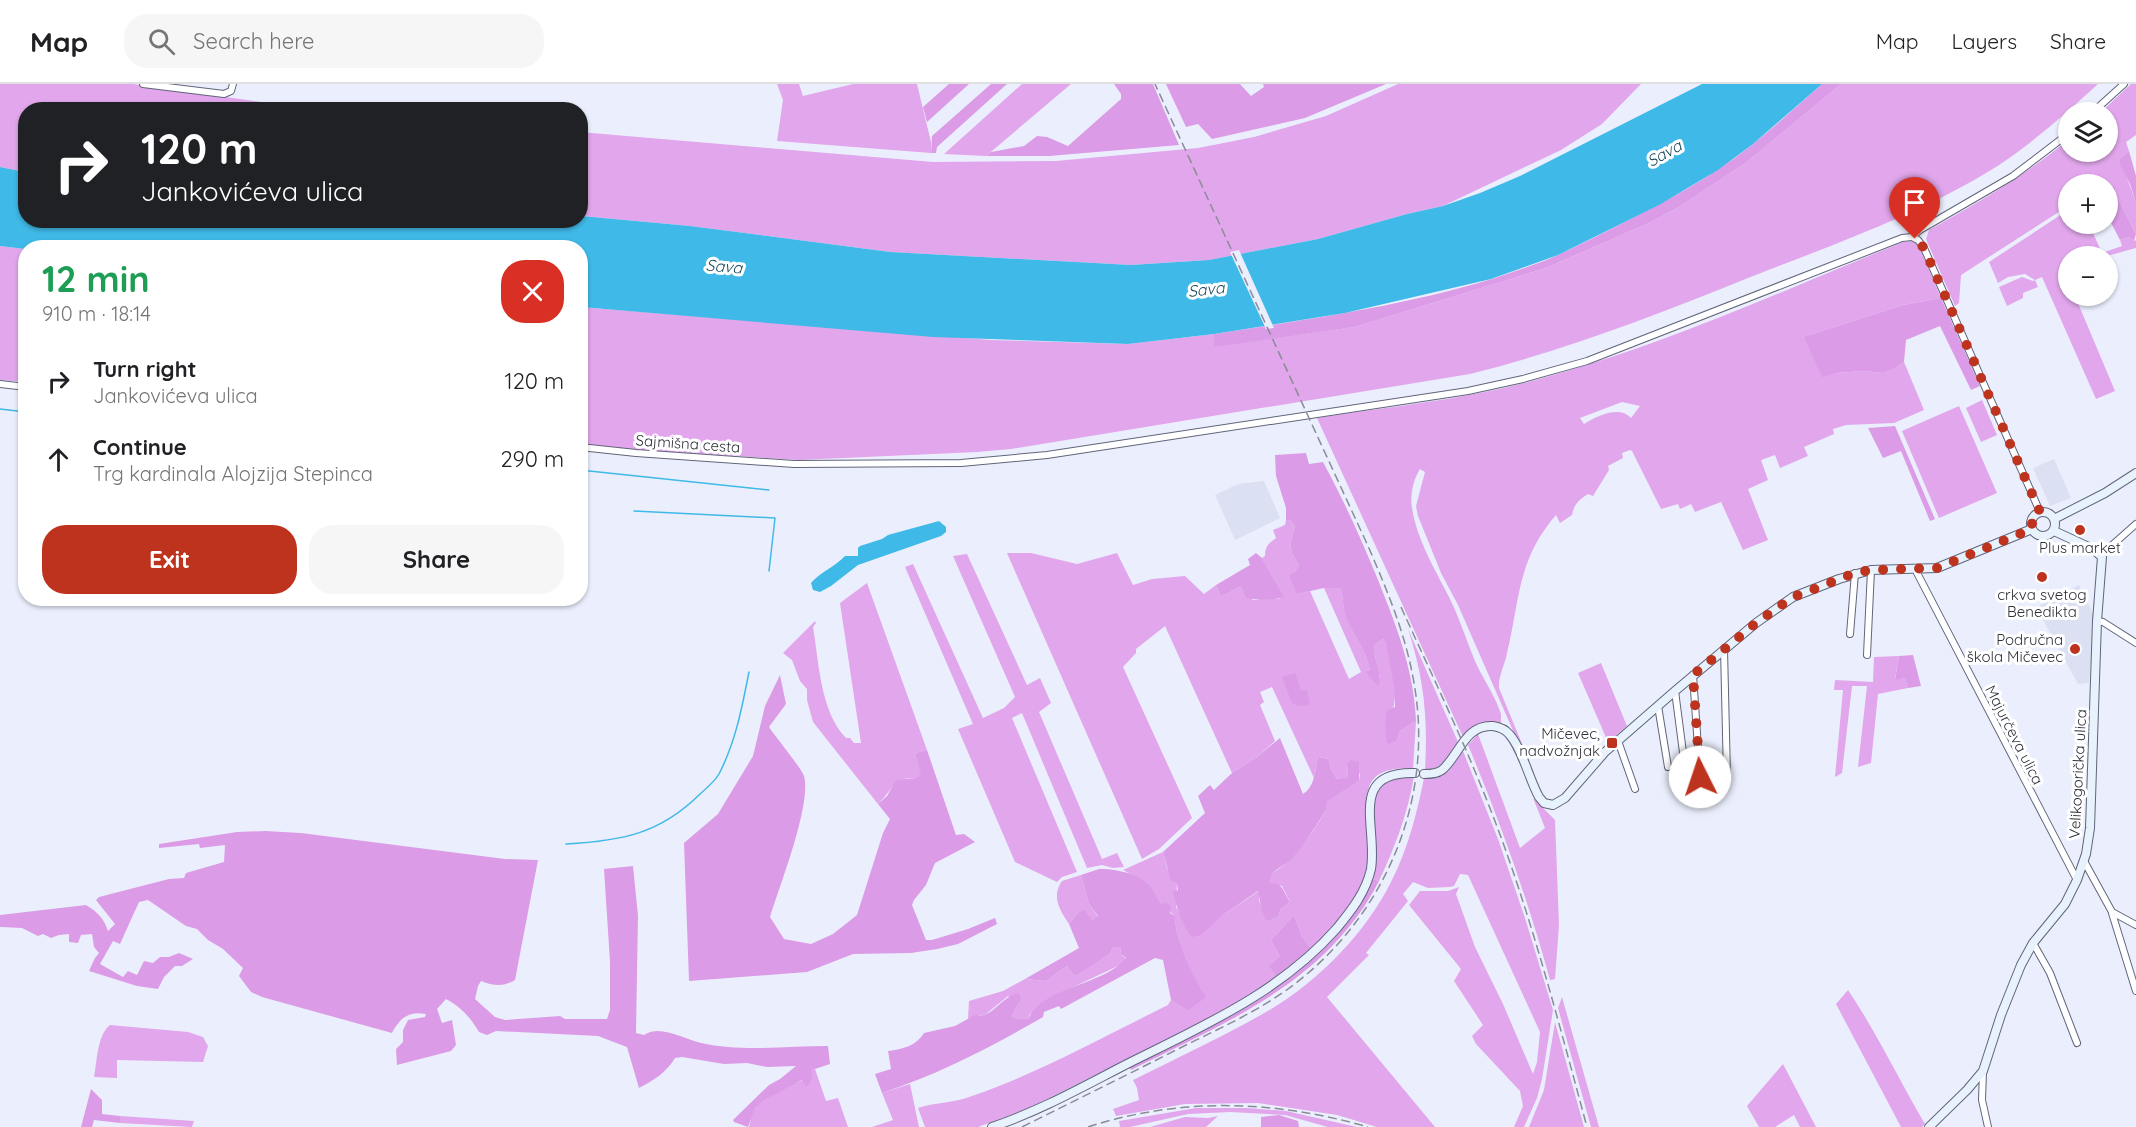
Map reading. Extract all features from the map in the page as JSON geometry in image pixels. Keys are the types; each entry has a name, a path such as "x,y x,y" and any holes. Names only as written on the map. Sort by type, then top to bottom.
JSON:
{"main road":[{"path":"2054,519 2105,493 2136,473"},
{"path":"2040,512 2049,514 2054,519 2054,531 2044,537 2036,534 2032,529 2032,518 2040,512"},
{"path":"992,1127 1041,1108 1214,1020 1263,992 1300,965 1349,913 1368,880 1372,862 1371,805 1374,788 1388,775 1399,772 1434,774 1442,770 1467,737 1484,727 1496,727 1506,731 1514,740 1539,797 1547,805 1555,804 1564,798 1618,741 1675,690 1756,623 1793,597 1855,573 1871,570 1937,568 2032,529"},
{"path":"2054,531 2101,555"},
{"name":"Velikogorička ulica","path":"1929,1127 1983,1071 2013,983 2033,943 2065,904 2084,861 2090,828 2101,555"}],"street":[{"path":"144,84 224,94 231,91 233,84"},
{"path":"2104,102 2124,84"},
{"name":"Sajmišna cesta","path":"588,448 794,464 955,464 1047,455 1477,389 1587,361 1902,238 1911,237 2013,176 2058,142"},
{"path":"1911,237 1918,240 1924,248 2040,512"},
{"path":"0,384 18,386"},
{"path":"2101,555 2136,524"},
{"name":"Majurčeva ulica","path":"1915,569 2077,880"},
{"path":"1867,655 1871,570"},
{"path":"1850,634 1855,573"},
{"path":"2097,621 2103,622 2136,643"},
{"path":"1724,649 1727,776"},
{"path":"1693,675 1700,777"},
{"path":"1675,690 1687,783"},
{"path":"1658,706 1668,767"},
{"path":"1618,741 1635,789"},
{"path":"2084,861 2112,912 2136,991"},
{"path":"2112,912 2136,926"},
{"path":"2033,943 2050,973 2077,1043"},
{"path":"1983,1071 1982,1100 1988,1127"}],"shaded area":[{"path":"0,84 133,84 262,102 18,102 18,171 0,167"},
{"path":"777,84 799,84 803,96 853,84 917,84 931,142 931,153 777,141 783,100"},
{"path":"949,84 969,84 927,122 923,107"},
{"path":"991,84 1007,84 937,147 936,153 931,153 932,136"},
{"path":"1022,84 1071,84 986,156 944,154"},
{"path":"1114,84 1153,84 1179,145 1049,156 986,156 991,152 1024,146 1037,136 1047,137 1068,146 1121,99 1121,94"},
{"path":"1166,84 1240,84 1251,96 1264,87 1263,84 1386,84 1305,118 1212,139 1198,124 1186,127"},
{"path":"1398,84 1641,84 1602,124 1561,150 1443,206 1318,239 1209,260 1131,265 890,252 690,226 588,217 588,133 933,162 1056,161 1198,148 1254,137 1326,116"},
{"path":"1822,84 1841,84 1747,162 1679,207 1649,223 1546,268 1355,327 1214,347 1214,334 1334,315 1414,299 1492,279 1550,258 1647,211 1719,169 1762,137"},
{"path":"1841,84 2098,84 2077,102 2058,102 2058,119 2010,158 1967,184 1906,215 1645,318 1576,343 1470,374 1011,449 977,452 799,460 588,445 588,308 991,340 1128,344 1214,334 1214,346 1355,327 1546,268 1649,223 1679,207 1747,162"},
{"path":"2131,84 2136,84 2136,135 2126,142 2129,151 2120,158 2136,203 2136,234 2118,199 2118,174 2058,174 2058,212 1961,275 1959,303 1955,306 1926,239 1929,230 2001,188 2058,148 2058,162 2118,162 2118,102 2112,102"},
{"path":"2129,151 2136,176 2136,203 2120,164 2120,158"},
{"path":"2118,199 2136,234 2134,241 2129,237 2120,240 2117,234"},
{"path":"2058,217 2058,234 2093,234 2099,246 2058,246 2058,306 2079,306 2115,391 2096,399 2042,277 2035,280 2025,274 2008,277 1998,283 1989,262"},
{"path":"2129,237 2136,240 2136,248 2118,253 2118,247 2122,246 2120,240"},
{"path":"1913,241 1919,246 1941,298 1903,305 1803,337 1822,376 1864,371 1883,373 1904,362 1924,410 1894,423 1846,425 1833,429 1834,434 1804,447 1808,456 1780,468 1775,455 1761,460 1768,480 1748,489 1768,540 1743,550 1721,502 1695,512 1691,504 1680,509 1678,504 1661,509 1630,450 1622,453 1623,458 1608,466 1609,470 1593,496 1588,494 1582,498 1572,515 1560,523 1556,515 1543,532 1527,564 1522,581 1499,684 1534,773 1532,774 1458,605 1441,573 1418,516 1416,506 1425,472 1420,469 1411,498 1414,520 1427,554 1453,605 1475,661 1501,714 1501,723 1480,724 1463,737 1317,418 1506,388 1580,367 1674,335 1903,242","holes":["1622,402 1640,406 1631,418 1620,412 1601,415 1584,424 1580,418"]},
{"path":"0,246 18,248 18,381 0,380"},
{"path":"2022,277 2035,280 2038,287 2023,293 2023,298 2007,306 1999,287"},
{"path":"1941,298 1980,386 1971,390 1940,326 1906,340 1904,362 1883,373 1864,371 1837,373 1822,377 1803,337 1903,305"},
{"path":"1982,400 1997,435 1981,442 1966,408"},
{"path":"1959,406 1997,493 1939,518 1902,431"},
{"path":"1895,426 1935,519 1930,521 1901,451 1883,458 1868,428"},
{"path":"1306,453 1309,464 1323,462 1337,490 1376,575 1402,646 1412,683 1416,721 1400,731 1397,741 1388,745 1386,714 1395,707 1394,685 1386,643 1383,639 1374,645 1379,675 1379,685 1377,685 1365,671 1370,670 1368,663 1346,617 1340,588 1324,588 1297,594 1289,575 1295,572 1299,565 1291,546 1295,526 1290,520 1286,520 1286,508 1276,476 1275,455"},
{"path":"2054,459 2071,498 2050,506 2033,468"},
{"path":"1264,481 1280,518 1235,540 1215,495 1238,484"},
{"path":"1286,520 1290,520 1295,526 1291,546 1299,565 1295,572 1297,594 1310,591 1349,679 1361,672 1324,588 1340,588 1346,616 1368,663 1370,670 1365,671 1380,678 1374,645 1383,639 1386,643 1395,689 1387,733 1388,745 1397,741 1400,731 1416,721 1413,769 1388,770 1376,776 1369,787 1366,808 1367,867 1355,899 1312,950 1302,936 1294,915 1271,940 1280,957 1278,978 1234,1006 1025,1110 978,1127 925,1127 918,1108 966,1098 998,1087 1168,1005 1171,1000 1188,1011 1205,997 1181,946 1175,916 1161,904 1147,883 1123,870 1163,852 1167,868 1177,883 1176,907 1180,915 1201,934 1223,915 1259,891 1259,900 1267,922 1278,917 1281,909 1290,902 1282,886 1268,883 1272,875 1290,860 1305,842 1327,809 1325,802 1359,781 1360,774 1347,764 1348,777 1337,779 1331,769 1329,759 1318,757 1314,778 1272,687 1260,692 1264,702 1260,705 1275,741 1257,757 1232,773 1165,626 1136,649 1136,653 1123,667 1192,818 1159,849 1142,859 1007,553 1031,553 1077,564 1117,553 1133,585 1152,579 1185,576 1204,594 1216,585 1221,597 1241,586 1253,600 1279,599 1283,596 1262,558 1265,556 1268,545 1276,538 1273,530 1285,525"},
{"path":"1256,553 1262,558 1284,597 1246,598 1241,586 1221,597 1216,585 1250,565 1248,559"},
{"path":"967,554 1027,685 1040,678 1051,703 1039,712 1102,859 1117,853 1124,867 1113,868 1102,865 1087,868 1022,713 1012,718 1077,872 1062,877 1057,882 1015,862 958,729 973,724 905,567 913,564 983,718 1004,708 1015,697 953,556"},
{"path":"867,583 927,750 915,753 922,774 916,778 897,782 878,804 813,722 807,700 807,689 800,681 792,660 783,653 815,621 813,627 819,670 831,714 837,727 846,738 850,738 854,743 861,743 840,603"},
{"name":"Područna škola Mičevec","path":"2079,585 2094,616 2089,683 2078,684 2036,607"},
{"path":"1408,629 1458,742 1445,761 1430,770 1425,770 1424,698 1418,664"},
{"path":"1913,655 1921,686 1908,688 1905,678 1895,680 1899,656"},
{"path":"1899,656 1895,679 1905,678 1908,688 1878,694 1871,763 1858,767 1867,686 1852,686 1842,773 1835,777 1843,690 1834,690 1835,680 1873,682 1874,657"},
{"path":"1601,663 1627,726 1608,742 1578,673"},
{"path":"1295,673 1301,690 1307,690 1310,705 1298,706 1292,703 1282,677"},
{"path":"780,675 786,704 769,727 802,772 805,789 799,825 770,917 784,939 811,944 833,934 857,915 883,833 890,819 878,804 887,796 896,780 916,778 921,774 915,753 927,750 956,835 964,834 975,842 935,863 926,885 914,900 912,905 926,940 968,929 995,918 997,924 958,944 937,949 911,953 853,954 807,972 689,981 684,843 718,814 753,756 765,706"},
{"path":"1478,734 1520,848 1545,828 1533,798 1555,820 1559,925 1555,979 1550,980 1513,861 1468,745"},
{"path":"1280,738 1303,794 1312,783 1318,757 1329,759 1331,769 1337,779 1348,777 1347,764 1351,760 1359,762 1359,781 1326,802 1327,809 1303,846 1292,859 1271,876 1269,883 1280,886 1290,902 1281,909 1278,917 1267,922 1258,891 1223,915 1201,935 1192,937 1178,910 1173,892 1178,890 1177,883 1171,881 1163,852 1205,813 1198,796 1210,785 1214,790 1232,773 1257,757"},
{"path":"1463,751 1498,839 1553,1010 1542,1079 1537,1098 1524,1127 1514,1127 1523,1106 1520,1091 1476,1044 1472,1036 1483,1025 1454,981 1461,969 1409,905 1420,891 1448,891 1459,887 1456,894 1475,947 1533,1074 1537,1062 1540,1032 1468,875 1460,874 1454,886 1450,887 1428,888 1413,882 1403,894 1408,901 1366,953 1369,955 1327,997 1435,1127 1377,1127 1337,1115 1258,1103 1185,1104 1116,1116 1113,1109 1139,1100 1133,1080 1228,1033 1279,1004 1299,990 1335,958 1367,922 1391,882 1411,831 1424,778 1432,779 1443,775"},
{"path":"1414,776 1405,817 1390,855 1379,881 1372,879 1376,855 1374,802 1377,792 1390,778"},
{"path":"237,832 301,833 505,859 538,860 515,980 498,985 481,981 475,999 495,1017 505,1020 560,1016 565,1019 607,1019 610,1010 610,962 604,869 633,866 638,916 636,1033 644,1035 657,1031 672,1033 717,1046 764,1048 828,1046 830,1064 812,1070 809,1085 806,1086 802,1080 764,1100 755,1108 748,1127 733,1120 769,1085 796,1066 767,1067 747,1063 724,1064 682,1057 675,1058 659,1076 639,1088 627,1047 598,1036 496,1031 487,1035 479,1032 465,1013 446,999 437,1009 442,1023 452,1020 456,1045 451,1051 397,1065 396,1049 403,1042 403,1030 408,1020 425,1017 426,1014 405,1017 392,1033 262,997 251,992 239,976 243,968 223,949 208,940 197,929 186,926 148,900 139,902 120,944 113,941 100,964 123,977 128,971 137,975 144,961 153,963 160,957 169,957 179,953 193,959 182,966 175,966 164,977 158,989 137,986 89,971 99,953 94,947 92,934 81,935 78,943 69,942 69,934 51,938 43,934 38,936 22,928 0,927 0,915 86,905 100,916 108,931 115,924 96,900 99,897 169,879 184,878 186,873 224,862 225,845 200,848 199,844 159,848 159,844"},
{"path":"1099,869 1118,870 1144,880 1161,904 1166,903 1171,906 1170,913 1175,916 1178,935 1186,957 1206,997 1188,1011 1171,1000 1163,960 1155,958 1061,1009 1059,1006 1044,1012 1043,1017 964,1059 882,1093 875,1074 891,1069 888,1051 909,1046 924,1033 955,1026 975,1015 986,1014 1007,998 1018,993 1021,998 1012,1016 1028,1019 1047,999 1104,974 1126,958 1121,954 1120,947 1113,947 1110,954 1074,976 1067,966 1046,981 1025,979 1079,948 1069,924 1078,913 1084,910 1092,920 1098,916 1089,904 1081,875"},
{"path":"1081,875 1089,904 1098,917 1092,920 1078,913 1069,924 1058,903 1057,892 1062,881"},
{"path":"1372,879 1379,881 1357,916 1332,946 1303,973 1238,1016 1131,1070 1129,1066 1301,967"},
{"path":"1294,915 1302,936 1312,950 1278,978 1269,966 1280,957 1271,940"},
{"path":"1113,947 1120,947 1121,954 1126,959 1120,965 1069,989 1030,1014 1028,1019 1012,1016 1018,1004 1008,996 986,1014 968,1019 969,1001 1003,991 1025,979 1046,981 1067,966 1074,976 1110,954"},
{"path":"1848,990 1925,1124 1922,1127 1901,1127 1836,1004"},
{"path":"1562,997 1599,1127 1591,1127 1558,1008"},
{"path":"1555,1022 1584,1127 1529,1127 1544,1090"},
{"path":"110,1025 188,1032 203,1037 208,1046 203,1062 117,1060 117,1078 94,1077 102,1035"},
{"path":"1783,1064 1816,1127 1800,1127 1794,1115 1775,1127 1759,1127 1747,1106"},
{"path":"815,1069 826,1101 838,1098 848,1127 749,1127 753,1112 759,1104 781,1090 812,1078 812,1070"},
{"path":"910,1084 919,1127 872,1127 893,1120 882,1093"},
{"path":"91,1089 102,1100 102,1114 120,1116 120,1123 94,1120 92,1127 81,1127"},
{"path":"1196,1108 1286,1111 1357,1127 1328,1127 1285,1115 1230,1112 1188,1114 1130,1127 1120,1127 1119,1121"},
{"path":"1279,1115 1298,1121 1299,1127 1261,1127 1261,1117"},
{"path":"120,1116 194,1121 192,1127 120,1123"},
{"path":"1218,1116 1206,1127 1150,1127 1185,1117"}],"water":[{"name":"Sava","path":"1702,84 1822,84 1753,144 1718,170 1659,205 1558,255 1491,279 1345,313 1214,334 1128,344 933,337 588,308 588,240 18,240 18,248 0,246 0,167 18,171 18,228 588,228 588,217 690,226 890,252 1131,265 1209,260 1318,239 1443,206 1520,176"},
{"path":"939,521 946,527 946,532 941,536 858,565 831,586 820,592 813,590 811,583 815,579 845,556 858,556 860,546 888,535"}],"pier":[{"path":"1239,250 1274,328 1266,329 1230,252"}],"waterway":[{"path":"0,409 18,411"},
{"path":"588,471 769,490"},
{"path":"634,511 775,518 769,571"},
{"path":"566,844 605,841 655,827 685,808 708,787 719,774 730,749 749,672"}],"railway":[{"path":"1022,1127 1247,1014 1288,989 1322,961 1351,928 1376,893 1395,854 1409,813 1417,771 1419,727 1414,683 1401,630 1389,596 1155,84"},
{"path":"1401,607 1467,751 1502,840 1537,947 1587,1127"},
{"path":"1088,1127 1123,1117 1157,1111 1228,1106 1298,1111 1368,1127"}],"place":[{"name":"Plus market","path":"2080,530"},
{"name":"crkva svetog Benedikta","path":"2042,577"},
{"name":"Područna škola Mičevec","path":"2075,649"},
{"name":"Mičevec, nadvožnjak","path":"1612,743"}],"route":[{"path":"1700,777 1693,675 1756,623 1793,597 1855,573 1900,568 1926,570 1950,564 2032,529 2032,518 2040,512 1924,248 1915,239"}]}
